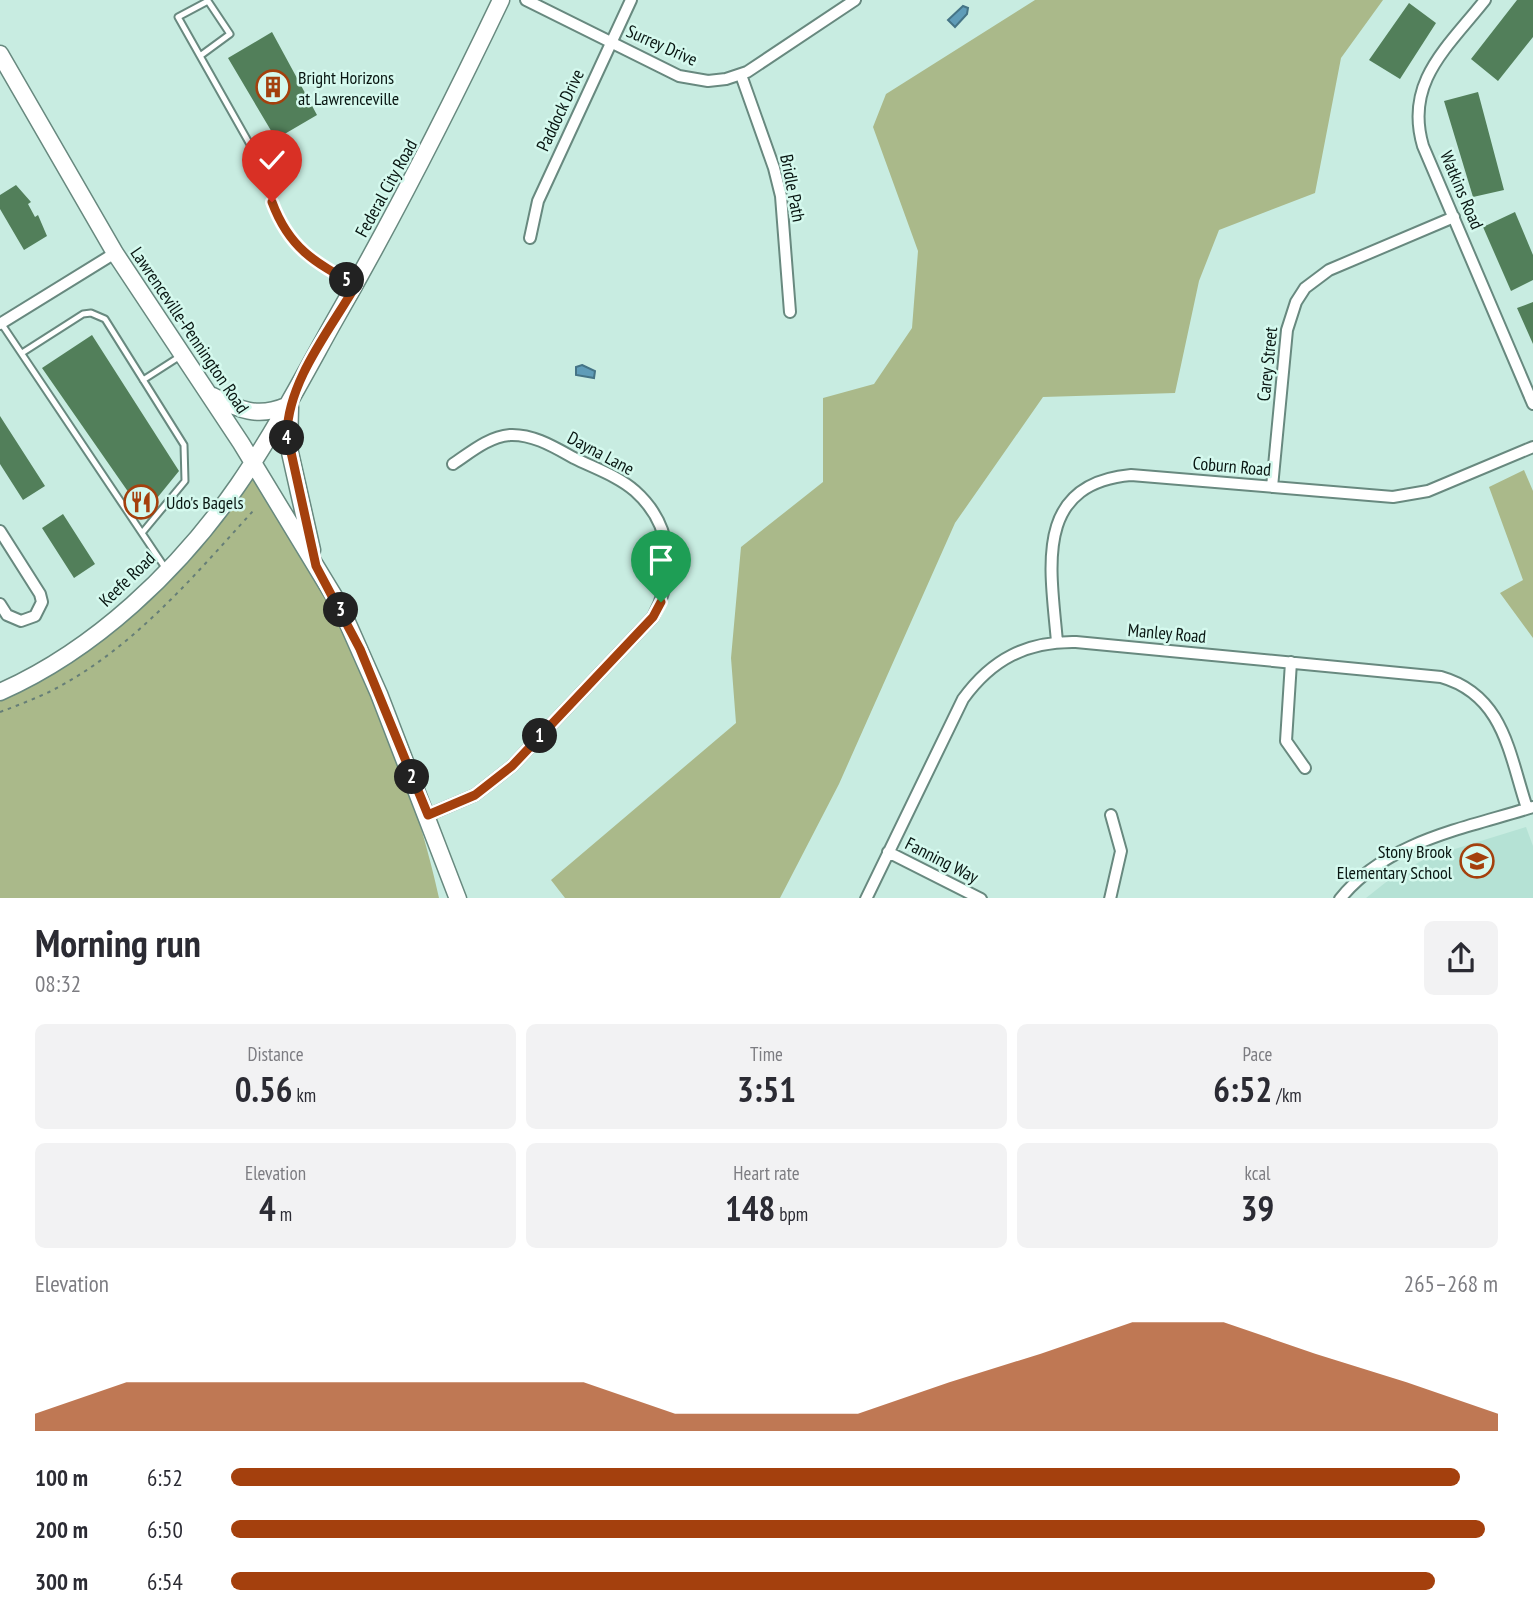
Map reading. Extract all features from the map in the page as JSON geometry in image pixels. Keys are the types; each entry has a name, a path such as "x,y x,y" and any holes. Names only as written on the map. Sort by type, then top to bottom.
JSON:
{"street":[{"name":"Federal City Road","path":"253,462 356,285 426,157 501,0"},
{"name":"Surrey Drive","path":"526,0 693,80 726,79 741,75 855,0"},
{"name":"Paddock Drive","path":"530,238 538,201 631,0"},
{"name":"Watkins Road","path":"1485,0 1429,71 1418,100 1417,116 1423,146 1533,404"},
{"name":"Lawrenceville-Pennington Road","path":"0,54 115,253 211,395 316,566 360,649 428,815 458,898"},
{"name":"Bridle Path","path":"741,75 774,168 780,196 790,312"},
{"name":"Carey Street","path":"1272,487 1287,330 1296,302 1311,283 1329,270 1454,217"},
{"path":"0,322 115,253"},
{"path":"211,395 237,409 254,413 272,412 290,399"},
{"path":"290,399 287,434 316,566"},
{"name":"Dayna Lane","path":"428,815 475,795 512,766 653,617 661,602 669,571 665,536 647,503 622,481 523,435 507,435 486,442 453,464"},
{"name":"Coburn Road","path":"1057,642 1050,554 1052,538 1064,511 1087,488 1102,480 1131,475 1393,497 1411,495 1533,447"},
{"name":"Keefe Road","path":"0,692 58,661 102,630 166,569 223,505 253,462"},
{"path":"0,531 40,594 42,602 35,616 21,621 8,615 0,604"},
{"name":"Manley Road","path":"866,898 963,699 975,682 1012,654 1057,642 1441,677 1472,690 1494,712 1530,807"},
{"path":"1291,662 1286,741 1305,768"},
{"path":"1340,898 1371,868 1395,853 1421,841 1530,807"},
{"path":"1110,898 1121,851 1111,815"},
{"name":"Fanning Way","path":"888,852 981,898"}],"lane":[{"path":"200,56 230,34 208,1 178,17 200,56 252,148 285,230 307,257 356,285"},
{"path":"22,353 78,317 91,313 105,319 184,445 185,481 142,533"},
{"path":"0,322 166,569"},
{"path":"143,380 184,353"}],"path":[{"path":"0,712 59,686 126,640 180,590 253,511"}],"shaded area":[{"path":"1035,0 1383,0 1341,58 1315,193 1219,230 1199,281 1175,393 1043,397 955,523 839,784 780,898 565,898 551,880 736,723 731,658 741,547 823,482 823,398 874,384 912,328 918,251 873,127 886,94"},
{"path":"1524,470 1533,491 1533,638 1500,593 1523,580 1489,487"},
{"path":"252,471 314,570 371,689 417,815 439,898 0,898 0,696 99,637"},
{"name":"Stony Brook Elementary School","path":"1526,827 1533,846 1533,898 1366,898 1395,875 1429,857"}],"water":[{"path":"963,6 968,8 967,14 955,27 948,20"},
{"path":"582,365 595,371 594,378 576,375 576,367"}],"building":[{"path":"1517,0 1533,0 1533,37 1498,81 1471,59"},
{"path":"1409,3 1436,23 1400,79 1369,60"},
{"name":"Bright Horizons at Lawrenceville","path":"272,32 317,115 276,139 228,58"},
{"path":"1478,92 1504,190 1473,197 1444,101"},
{"path":"16,185 31,202 28,204 35,217 38,215 47,236 24,250 0,209 0,195"},
{"path":"1515,212 1533,255 1533,280 1511,291 1483,227"},
{"path":"1533,302 1533,344 1517,308"},
{"path":"92,335 179,471 140,519 132,508 138,506 42,368"},
{"path":"0,416 45,486 23,500 0,464"},
{"path":"63,514 95,564 74,578 42,528"}],"place":[{"name":"Bright Horizons at Lawrenceville","path":"273,87"},
{"name":"Udo's Bagels","path":"141,502"},
{"name":"Stony Brook Elementary School","path":"1477,861"}],"route":[{"path":"272,202 285,230 307,257 356,285 294,393 287,416 287,434 297,492 316,566 340,606 360,649 428,815 475,795 512,766 653,617 661,602"}]}
